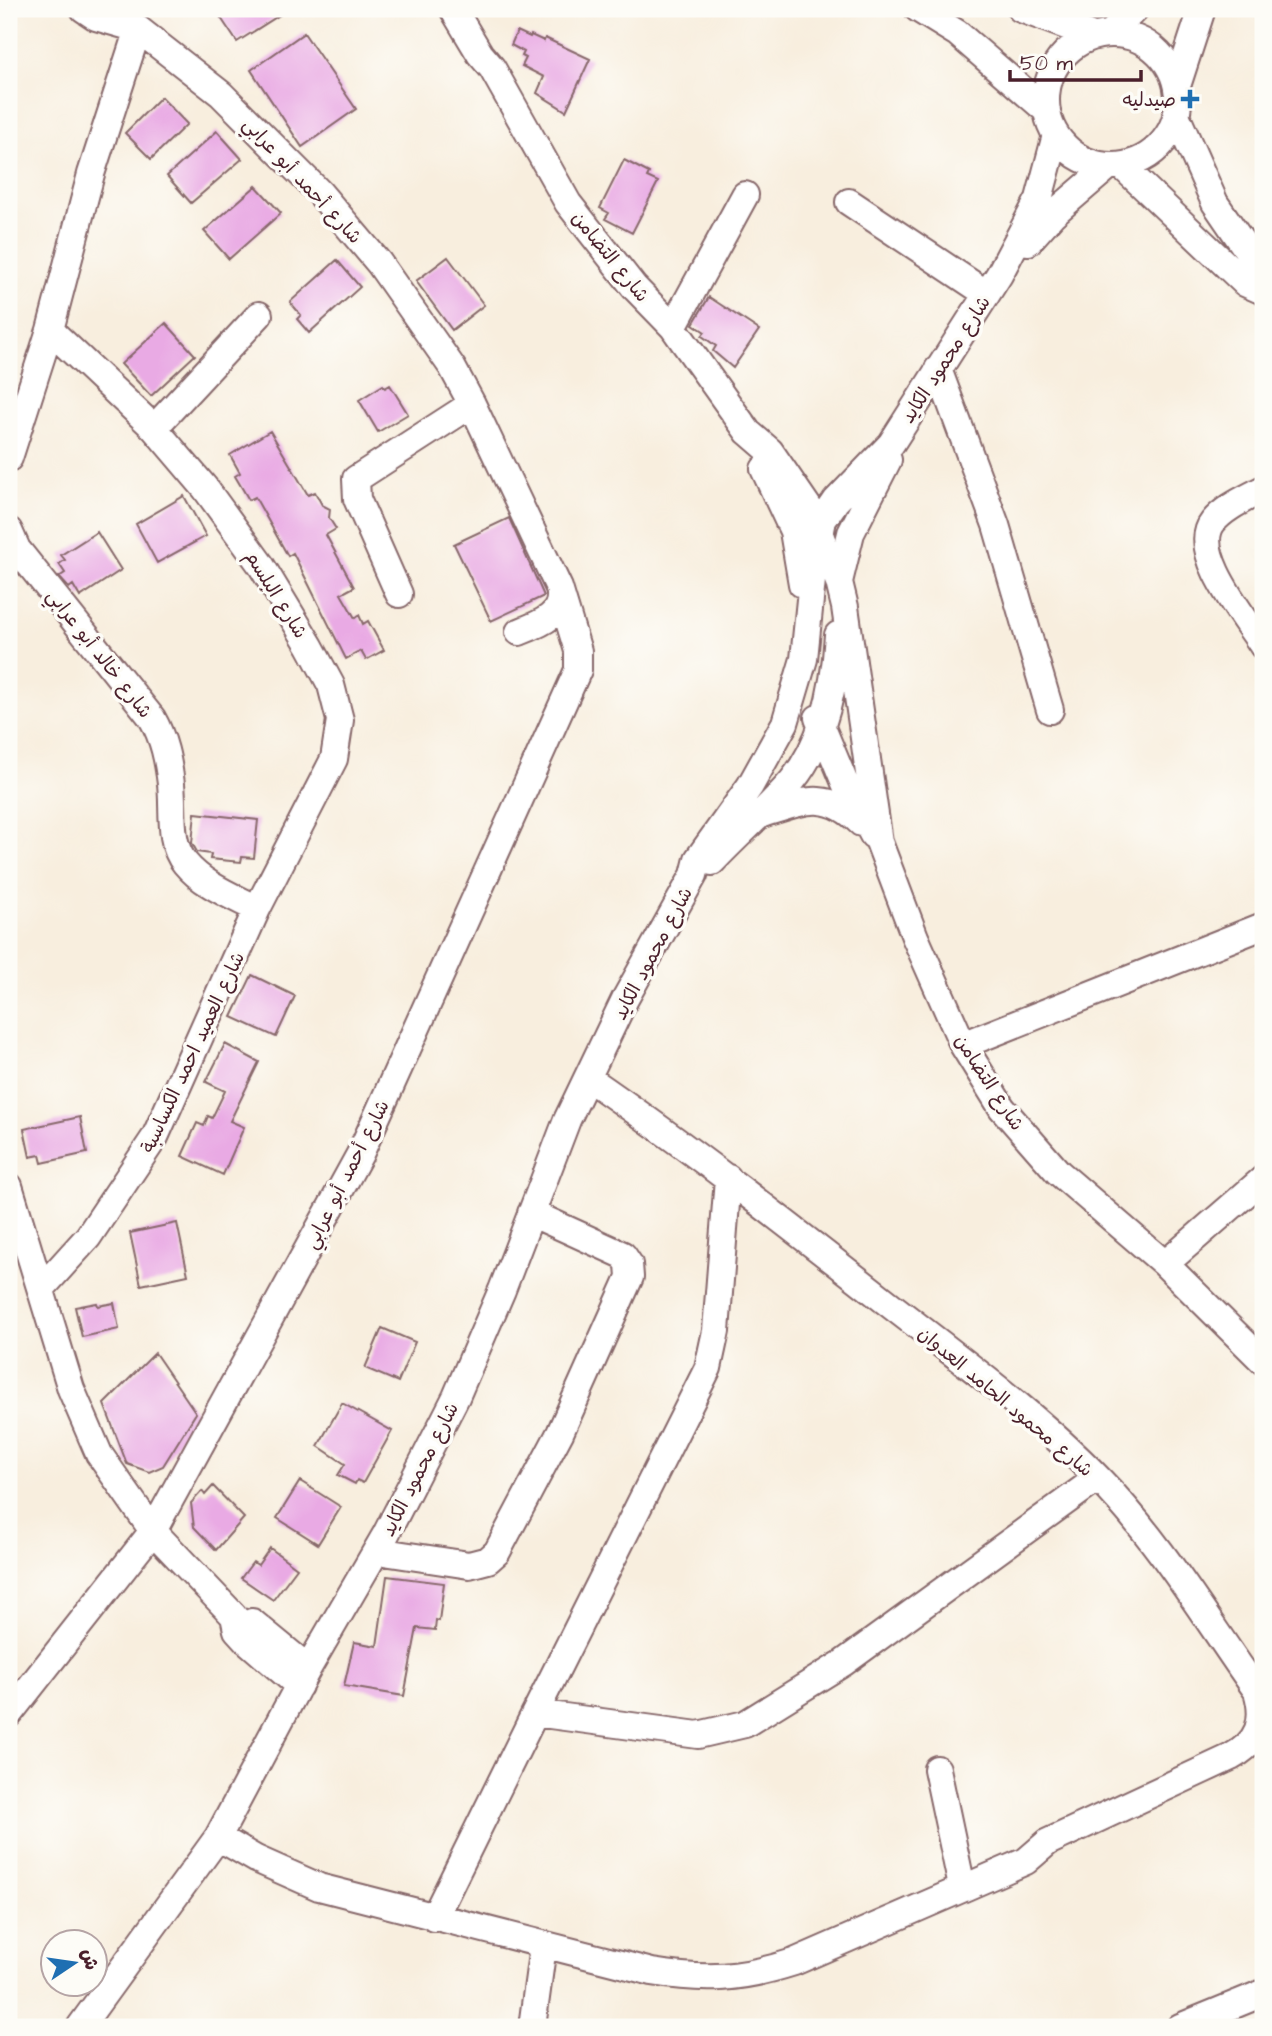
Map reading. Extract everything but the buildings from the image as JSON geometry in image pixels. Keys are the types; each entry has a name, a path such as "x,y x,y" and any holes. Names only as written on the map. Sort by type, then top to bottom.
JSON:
{"street":[{"name":"شارع أحمد أبو عرابي","path":"9,1714 153,1531 360,1154 578,670 578,651 559,588 472,404 452,367 379,263 319,192 221,94 138,29 96,17 84,9"},
{"name":"شارع التضامن","path":"453,9 480,54 492,68 568,203 634,287 673,327 748,432 778,494 796,541 804,599 804,659 820,728 873,836 963,1045 1002,1108 1058,1172 1165,1264 1263,1361"},
{"name":"شارع التضامن","path":"471,9 490,50 492,68"},
{"path":"918,9 957,33 1051,123 1068,150 1086,161 1116,167 1147,157 1166,140 1177,117"},
{"path":"1021,9 1102,34 1135,37 1154,48 1169,65 1177,86"},
{"path":"1051,123 1047,87 1056,65 1072,47 1102,34 1135,9"},
{"path":"1202,9 1177,86 1177,117 1215,202 1263,273"},
{"path":"9,458 50,330 91,174 138,29"},
{"name":"شارع محمود الكايد","path":"80,2027 218,1837 303,1677 377,1550 456,1397 502,1290 556,1143 625,999 694,875 698,859 774,746 785,723 804,659 819,528 836,501 891,444 993,285 1039,199 1051,123"},
{"path":"1116,167 1245,284 1263,291"},
{"name":"شارع محمود الكايد","path":"993,285 1052,215 1116,167"},
{"path":"673,327 745,195"},
{"path":"849,202 993,285"},
{"path":"154,428 259,315"},
{"name":"شارع البلسم","path":"50,330 154,428 205,488 261,565 331,685 340,720 334,759 257,909"},
{"path":"939,369 996,524 1050,710"},
{"path":"399,594 357,499 356,479 472,404"},
{"name":"شارع التضامن","path":"748,432 770,451 819,528 839,582 873,836"},
{"name":"شارع محمود الكايد","path":"694,875 707,867 793,780 820,728 835,665 839,582 851,533 888,460 891,444"},
{"path":"1263,489 1214,521 1206,533 1205,546 1215,570 1263,646"},
{"name":"شارع خالد أبو عرابي","path":"9,531 17,549 152,718 161,734 167,757 175,844 183,861 210,885 257,909"},
{"path":"519,632 547,621 552,616 561,596 559,588"},
{"path":"757,816 820,800 848,811 873,836"},
{"name":"شارع العميد احمد الكساسبة","path":"41,1289 88,1237 155,1138 257,909"},
{"path":"963,1045 1263,926"},
{"name":"شارع محمود الحامد العدوان","path":"218,1837 256,1859 319,1887 652,1972 694,1979 730,1978 794,1962 1026,1861 1048,1842 1247,1748 1261,1724 1262,1709 1257,1692 1141,1529 1098,1478 1028,1414 728,1178 588,1078"},
{"path":"434,1917 708,1368 716,1331 728,1178"},
{"path":"1165,1264 1263,1179"},
{"path":"9,1186 84,1423 107,1468 153,1531 234,1616 247,1618 303,1677"},
{"path":"377,1550 469,1565 488,1560 497,1552 560,1433 630,1270 623,1255 531,1213"},
{"path":"536,1713 698,1735 746,1724 844,1663 1098,1478"},
{"path":"937,1769 962,1887"},
{"path":"532,2027 543,1946"},
{"path":"1180,2027 1263,1993"}],"place":[{"name":"صيدليه","path":"1190,99"}]}
